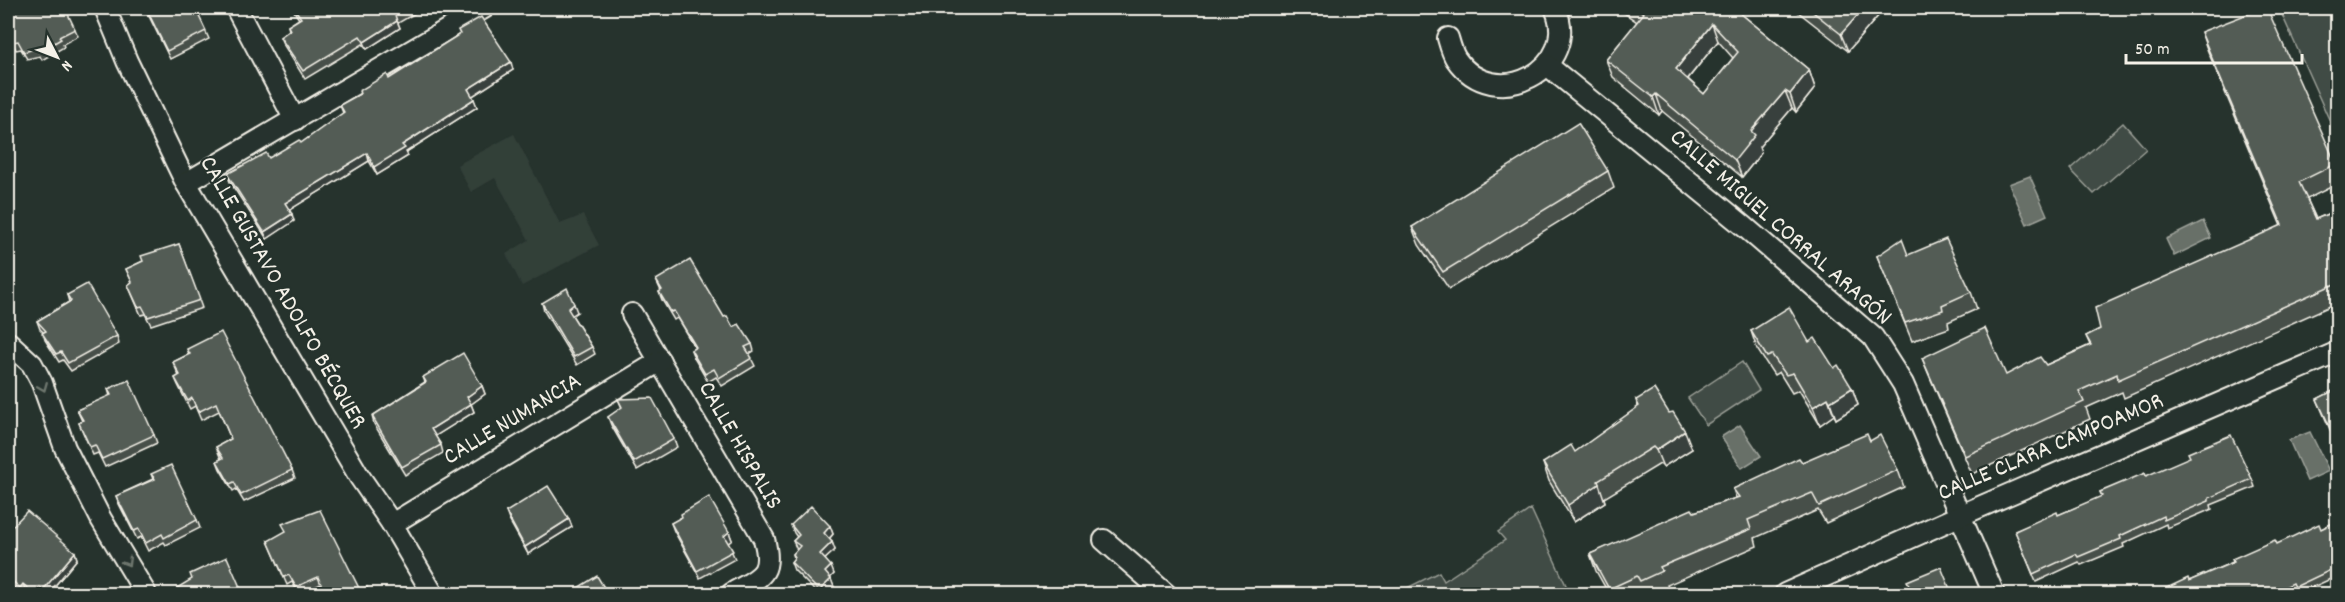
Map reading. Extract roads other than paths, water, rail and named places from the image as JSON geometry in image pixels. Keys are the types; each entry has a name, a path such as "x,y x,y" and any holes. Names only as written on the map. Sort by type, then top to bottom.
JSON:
{"street":[{"name":"CALLE GUSTAVO ADOLFO BÉCQUER","path":"105,8 127,61 186,183 359,476 392,524 433,594"},
{"path":"236,8 295,120"},
{"path":"186,183 484,8"},
{"path":"1448,38 1455,58 1469,74 1488,83 1510,85 1530,79 1547,65 1559,43 1560,18 1555,8"},
{"name":"CALLE MIGUEL CORRAL ARAGÓN","path":"1547,65 1754,234 1873,337 1903,384 1994,594"},
{"name":"CALLE HISPALIS","path":"632,314 764,539 769,557 763,575 731,594"},
{"path":"8,342 32,364 42,382 65,448 101,519 146,594"},
{"name":"CALLE CLARA CAMPOAMOR","path":"1785,594 2337,352"},
{"name":"CALLE NUMANCIA","path":"392,524 660,361"},
{"path":"1104,540 1166,594"}]}
